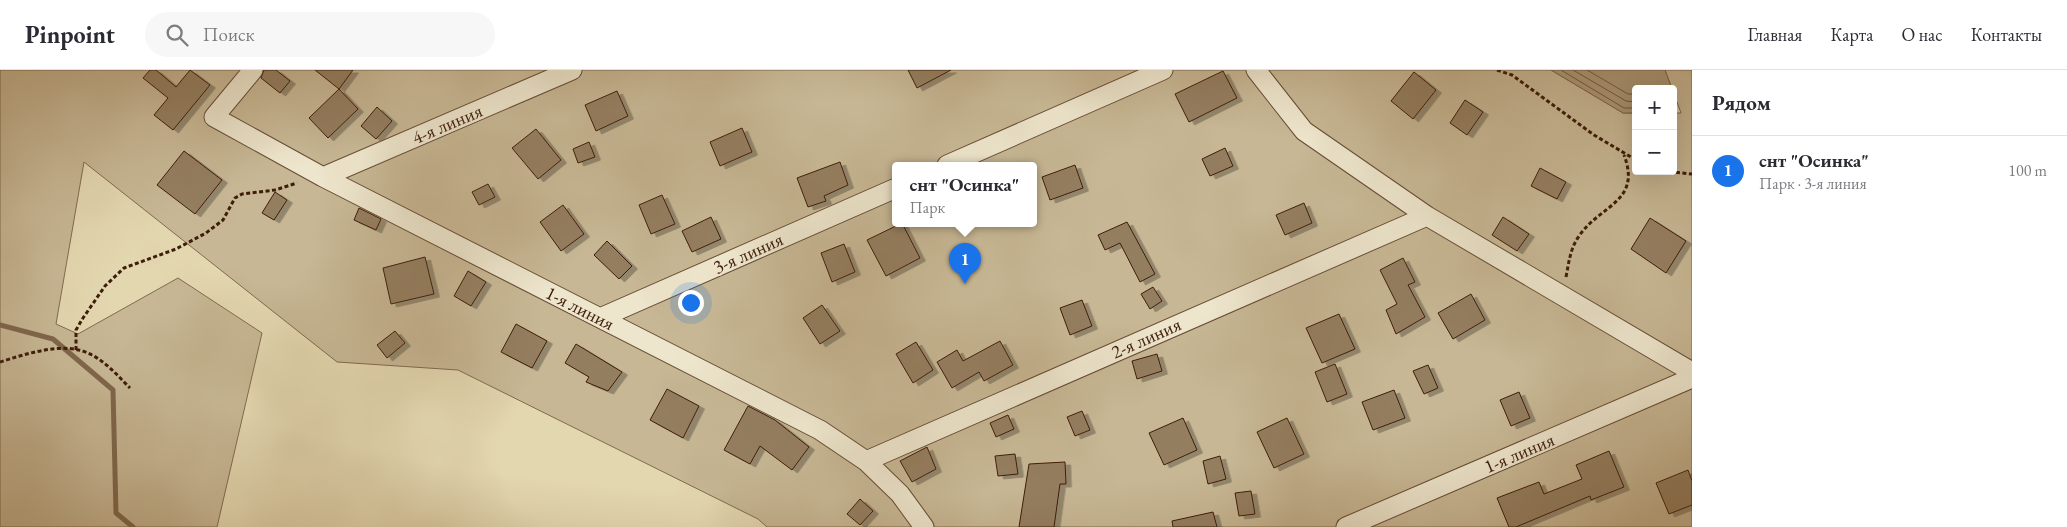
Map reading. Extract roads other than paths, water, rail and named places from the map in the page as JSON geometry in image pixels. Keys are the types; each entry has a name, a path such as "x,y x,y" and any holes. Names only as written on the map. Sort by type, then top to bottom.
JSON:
{"street":[{"name":"1-я линия","path":"253,70 214,117 318,174 820,430 866,461 900,494 924,527"},
{"name":"4-я линия","path":"318,174 572,70"},
{"path":"954,162 1163,70"},
{"path":"1256,70 1304,131 1427,216 1692,372"},
{"name":"3-я линия","path":"600,318 892,190"},
{"name":"2-я линия","path":"866,461 1427,216"},
{"name":"1-я линия","path":"1346,527 1692,378"}],"water":[{"path":"1551,70 1665,70 1671,85 1632,85 1632,113 1623,113"}],"waterway":[{"path":"0,325 53,339 113,390 116,513 133,527"}],"place":[{"name":"снт \"Осинка\"","path":"965,284"}]}
